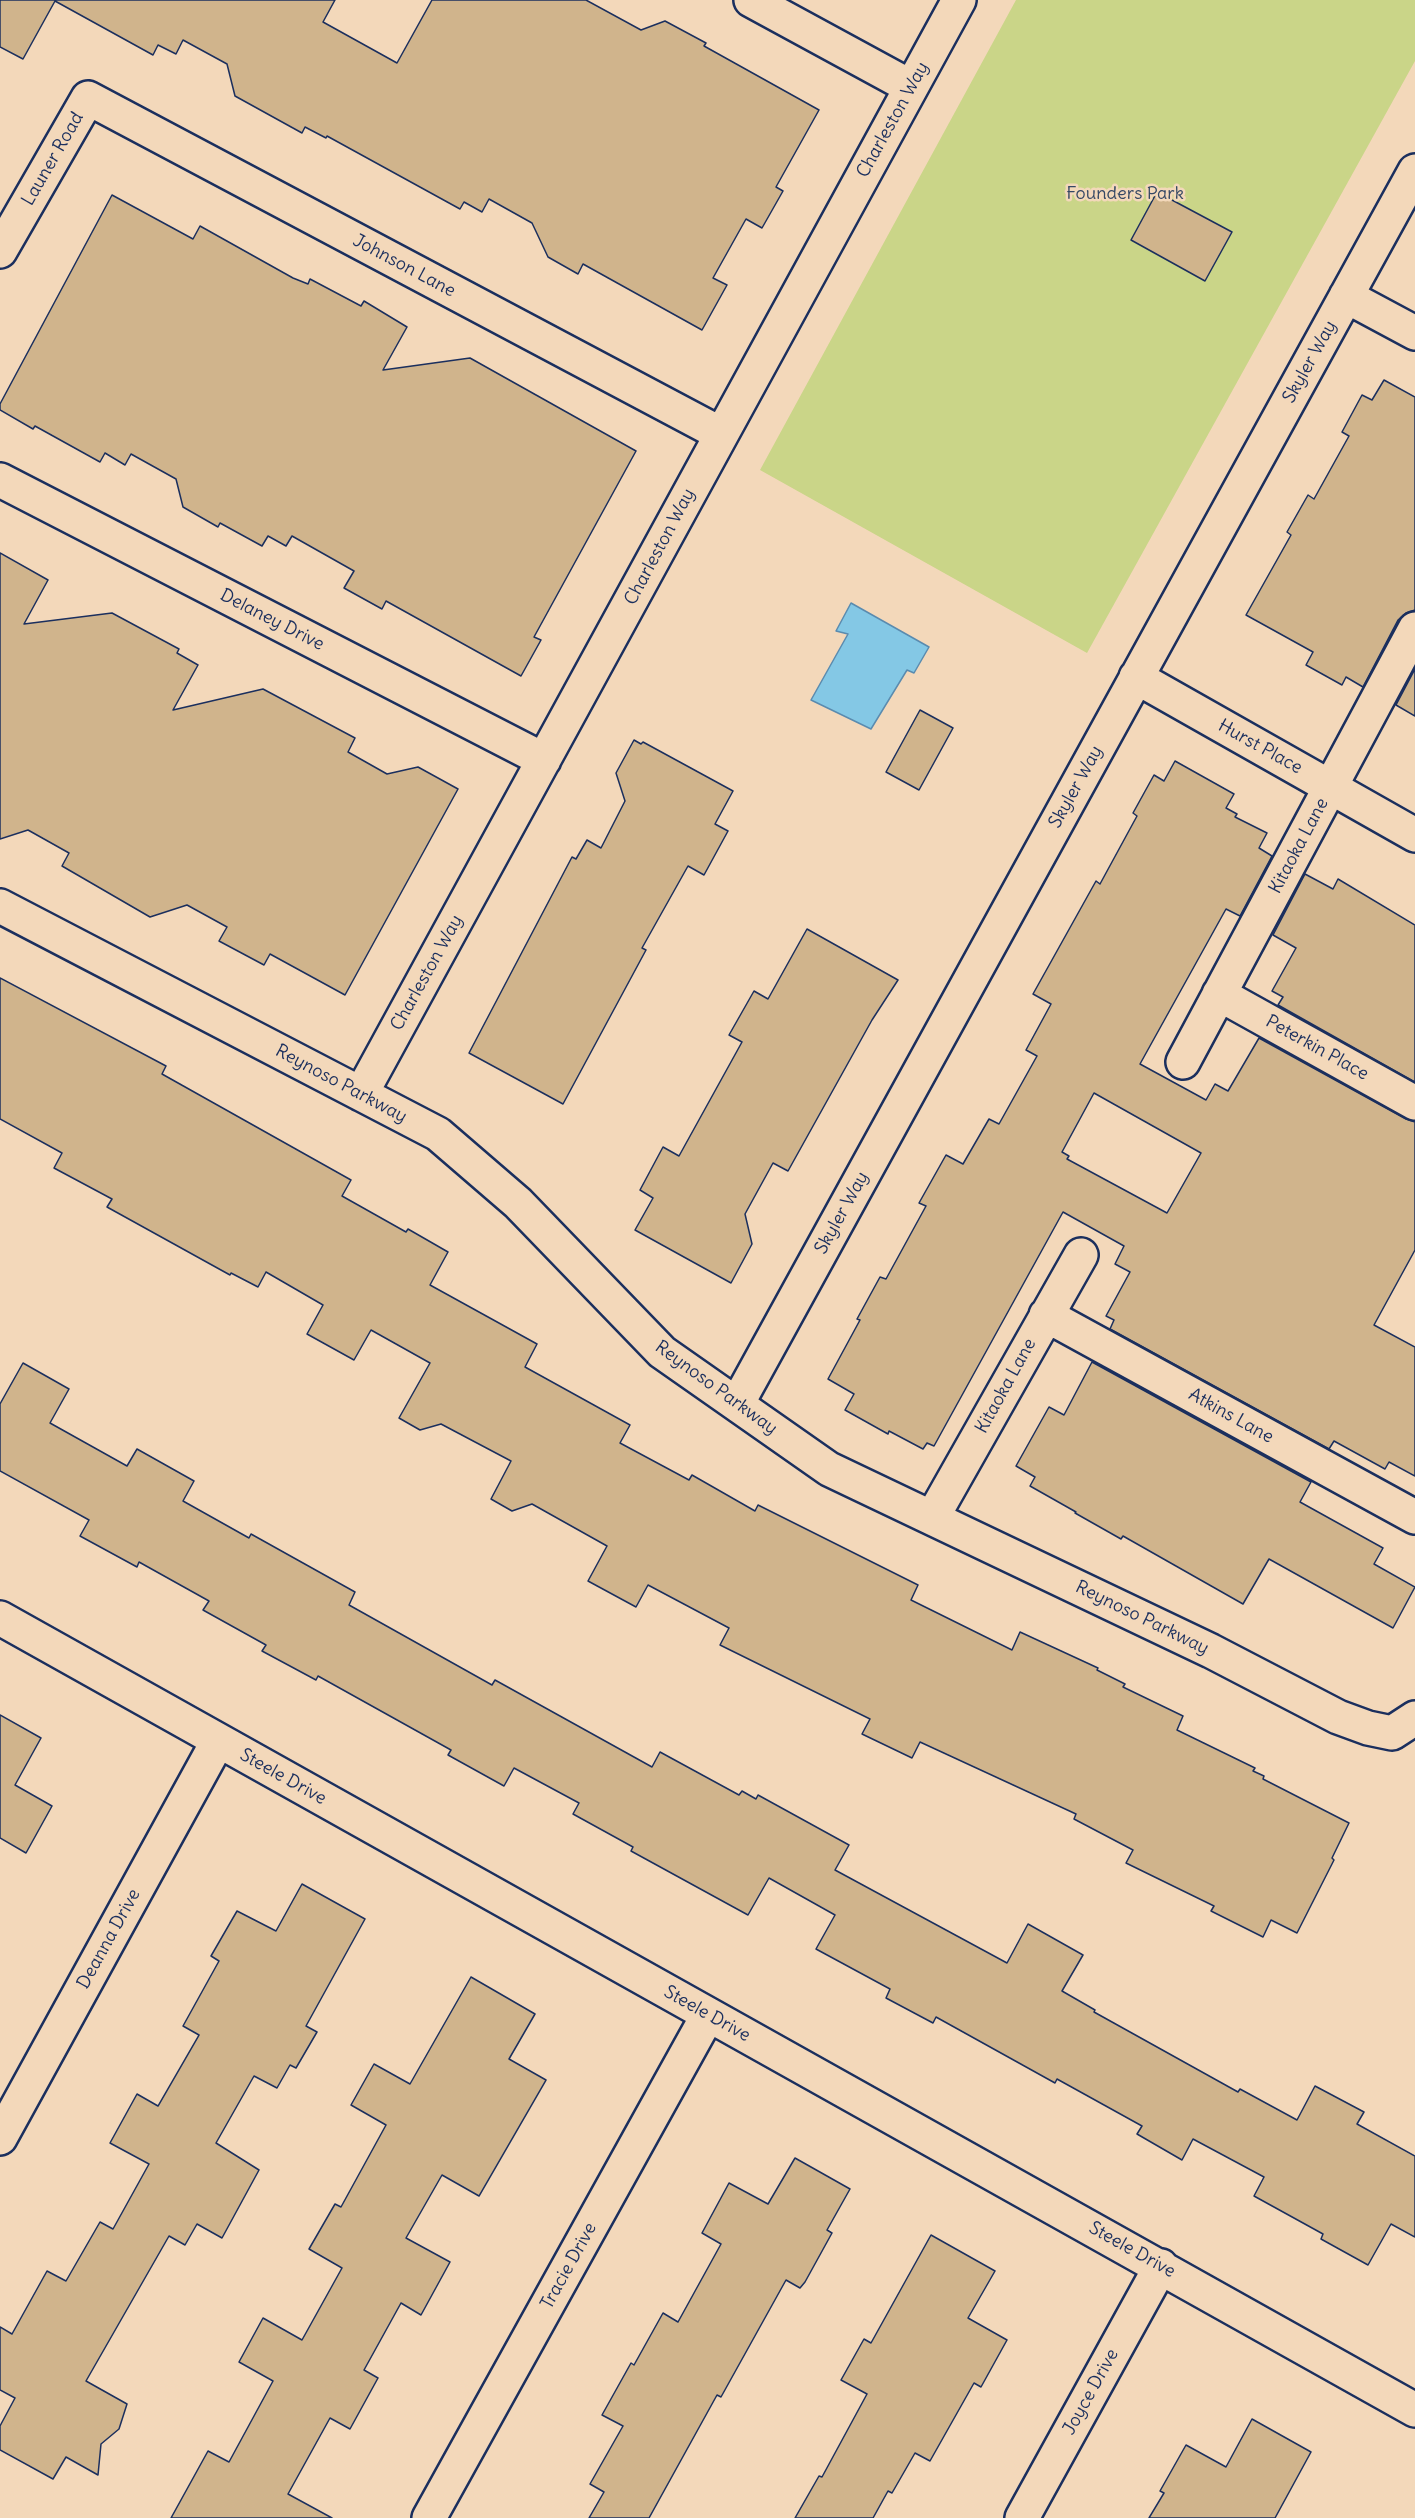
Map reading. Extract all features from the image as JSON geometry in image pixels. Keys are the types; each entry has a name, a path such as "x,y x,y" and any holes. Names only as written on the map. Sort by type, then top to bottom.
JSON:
{"street":[{"path":"751,0 911,87"},
{"name":"Charleston Way","path":"361,1094 959,0"},
{"name":"Johnson Lane","path":"88,98 721,434"},
{"name":"Launer Road","path":"0,251 88,98"},
{"name":"Skyler Way","path":"736,1404 1415,171"},
{"path":"1346,296 1415,333"},
{"name":"Delaney Drive","path":"0,480 544,760"},
{"name":"Kitaoka Lane","path":"1183,1062 1415,629"},
{"name":"Hurst Place","path":"1136,677 1415,835"},
{"name":"Reynoso Parkway","path":"0,906 438,1134 478,1166 518,1203 662,1352 829,1469 1211,1651 1311,1704 1368,1728 1404,1726"},
{"name":"Peterkin Place","path":"1219,994 1415,1103"},
{"name":"Kitaoka Lane","path":"932,1518 1081,1254"},
{"name":"Atkins Lane","path":"1046,1315 1415,1517"},
{"name":"Steele Drive","path":"0,1618 1415,2410"},
{"name":"Deanna Drive","path":"0,2138 218,1741"},
{"name":"Tracie Drive","path":"429,2518 708,2015"},
{"name":"Joyce Drive","path":"1022,2518 1161,2266"}],"green space":[{"name":"Founders Park","path":"1016,0 1415,0 1415,61 1087,653 760,470"}],"water":[{"path":"851,603 929,647 914,673 907,670 871,729 811,700 848,634 836,631"}],"building":[{"path":"0,0 335,0 323,22 397,63 432,0 586,0 641,30 665,21 706,43 704,46 819,110 776,187 783,191 762,228 746,219 713,278 727,285 702,330 583,264 578,274 548,257 532,223 489,199 482,212 464,202 460,209 327,136 326,138 305,127 302,133 235,96 227,64 183,40 176,54 158,45 153,55 55,1 23,59 0,47"},
{"path":"1157,192 1232,232 1205,281 1131,240"},
{"path":"112,195 193,239 200,226 293,278 308,284 310,279 361,306 364,301 407,327 383,370 470,358 636,451 534,637 541,640 521,676 386,601 382,609 344,588 354,571 292,536 286,546 268,536 262,546 220,523 218,527 183,507 176,479 131,454 125,465 105,453 100,462 35,426 33,429 0,410 0,404"},
{"path":"1384,380 1415,397 1415,610 1406,613 1398,620 1363,687 1346,677 1342,685 1306,665 1313,652 1246,615 1291,535 1287,532 1308,495 1314,499 1349,436 1342,432 1362,395 1372,400"},
{"path":"0,553 48,580 24,624 112,613 179,649 177,653 198,665 173,710 263,689 355,738 348,752 387,774 418,767 458,789 345,995 270,954 264,965 219,941 227,927 187,905 150,917 62,866 69,853 28,830 0,839"},
{"path":"1415,669 1415,716 1396,705"},
{"path":"920,710 953,728 919,790 886,772"},
{"path":"634,740 641,744 643,742 733,791 715,824 728,831 704,875 688,866 642,948 646,950 563,1104 469,1053 572,857 576,859 587,840 601,848 625,801 616,773"},
{"path":"1175,761 1234,794 1226,808 1237,814 1235,817 1267,833 1259,848 1272,856 1240,916 1226,909 1140,1064 1206,1100 1215,1084 1228,1091 1259,1038 1415,1122 1415,1250 1374,1325 1415,1347 1415,1476 1389,1462 1385,1469 1334,1441 1329,1449 1110,1329 1114,1320 1106,1316 1130,1272 1115,1264 1124,1246 1063,1212 934,1446 927,1443 923,1449 889,1431 888,1434 845,1410 854,1394 828,1379 880,1277 886,1279 926,1206 919,1203 946,1155 963,1164 989,1119 999,1124 1037,1056 1026,1050 1051,1004 1033,994 1096,881 1100,884 1137,816 1133,813 1154,775 1164,781","holes":["1094,1093 1201,1153 1167,1213 1067,1159 1069,1156 1062,1152"]},
{"path":"1305,874 1333,889 1338,879 1415,925 1415,1082 1278,1005 1283,997 1272,991 1296,948 1273,935"},
{"path":"807,929 898,980 872,1020 788,1171 773,1163 745,1214 752,1244 731,1283 635,1230 653,1198 640,1190 663,1147 679,1156 742,1042 729,1035 754,991 768,999"},
{"path":"0,978 166,1066 162,1074 351,1180 342,1196 406,1232 408,1229 448,1252 430,1285 537,1344 525,1367 630,1425 620,1443 689,1480 692,1475 755,1511 758,1505 918,1585 911,1600 1012,1650 1020,1632 1098,1668 1097,1670 1125,1684 1123,1687 1183,1716 1177,1730 1255,1768 1253,1771 1264,1776 1263,1779 1349,1823 1332,1858 1334,1860 1297,1933 1271,1920 1263,1937 1211,1911 1214,1906 1126,1863 1133,1850 1074,1819 1076,1814 920,1742 912,1758 862,1734 870,1719 720,1645 729,1628 648,1585 636,1607 588,1581 607,1546 532,1504 512,1511 491,1499 511,1461 441,1424 420,1430 399,1418 430,1363 371,1330 354,1360 307,1334 323,1305 266,1272 258,1287 231,1273 230,1275 107,1207 112,1199 54,1168 62,1153 0,1119"},
{"path":"1092,1362 1311,1482 1300,1502 1383,1548 1374,1564 1415,1587 1393,1628 1269,1559 1243,1604 1123,1536 1121,1539 1030,1486 1035,1477 1016,1466 1049,1407 1064,1415"},
{"path":"23,1363 69,1389 50,1423 127,1466 137,1449 194,1481 183,1501 249,1538 251,1534 355,1592 349,1605 492,1685 495,1680 652,1767 660,1752 739,1795 742,1791 756,1799 758,1795 849,1845 835,1870 1007,1963 1028,1924 1083,1955 1062,1991 1095,2010 1094,2012 1238,2092 1240,2089 1297,2120 1315,2086 1364,2112 1357,2124 1415,2156 1415,2237 1391,2224 1368,2265 1321,2239 1323,2234 1254,2196 1264,2177 1193,2139 1182,2160 1137,2134 1142,2126 1057,2079 1055,2083 936,2017 933,2023 886,1998 890,1989 816,1949 835,1915 769,1878 748,1915 631,1851 633,1847 573,1814 579,1803 514,1768 504,1786 448,1755 451,1750 318,1676 316,1680 262,1651 266,1645 203,1610 209,1601 139,1562 137,1567 80,1536 89,1520 0,1471 0,1404"},
{"path":"0,1715 41,1738 15,1785 52,1806 26,1853 0,1838"},
{"path":"302,1884 365,1919 306,2026 317,2032 296,2068 290,2065 277,2088 254,2076 216,2143 259,2170 222,2238 197,2224 185,2245 169,2236 86,2381 127,2404 119,2429 101,2444 98,2475 66,2457 53,2479 0,2450 0,2426 15,2398 0,2390 0,2327 12,2334 47,2271 66,2281 100,2222 113,2229 149,2164 110,2143 137,2094 158,2106 199,2035 183,2026 219,1961 211,1956 237,1911 276,1931"},
{"path":"471,1977 535,2014 509,2059 546,2080 479,2196 442,2175 406,2238 450,2262 421,2315 401,2303 364,2370 378,2378 350,2429 330,2418 288,2494 332,2518 171,2518 208,2451 229,2462 273,2381 239,2362 263,2318 302,2340 342,2268 309,2249 335,2204 341,2207 386,2125 351,2105 374,2064 410,2084"},
{"path":"795,2158 850,2189 827,2230 832,2233 805,2282 800,2288 786,2280 721,2397 717,2395 649,2518 589,2518 604,2492 590,2484 623,2426 602,2415 631,2363 634,2365 663,2313 678,2322 721,2244 702,2233 729,2183 768,2204"},
{"path":"931,2235 995,2271 968,2318 1007,2340 981,2387 974,2383 930,2461 915,2453 892,2493 888,2491 873,2518 795,2518 819,2476 822,2477 867,2394 841,2380 864,2339 871,2343"},
{"path":"1252,2419 1311,2452 1275,2518 1149,2518 1164,2493 1160,2491 1186,2445 1226,2467"}]}
